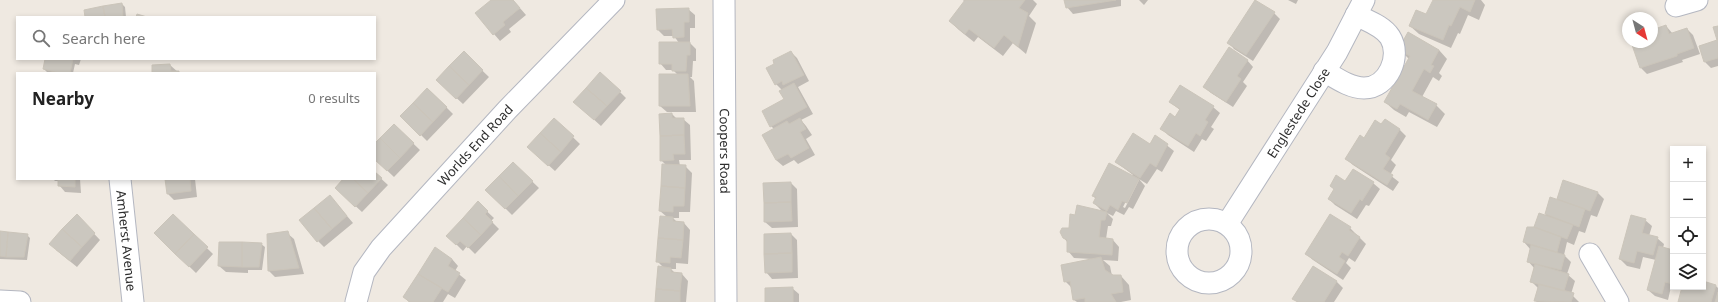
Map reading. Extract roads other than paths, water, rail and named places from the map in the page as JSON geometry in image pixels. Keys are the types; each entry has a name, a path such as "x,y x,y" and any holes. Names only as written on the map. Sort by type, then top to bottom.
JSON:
{"street":[{"name":"Worlds End Road","path":"356,302 364,272 380,248 506,110 614,0"},
{"name":"Coopers Road","path":"724,0 726,302"},
{"path":"1676,6 1697,0"},
{"path":"1324,72 1354,86 1371,88 1382,82 1389,72 1394,60 1391,39 1387,32 1380,28 1360,8"},
{"name":"Englestede Close","path":"1227,224 1337,52 1360,8"},
{"name":"Amherst Avenue","path":"120,180 133,302"},
{"path":"1590,254 1618,302"},
{"path":"0,301 20,302"}]}
